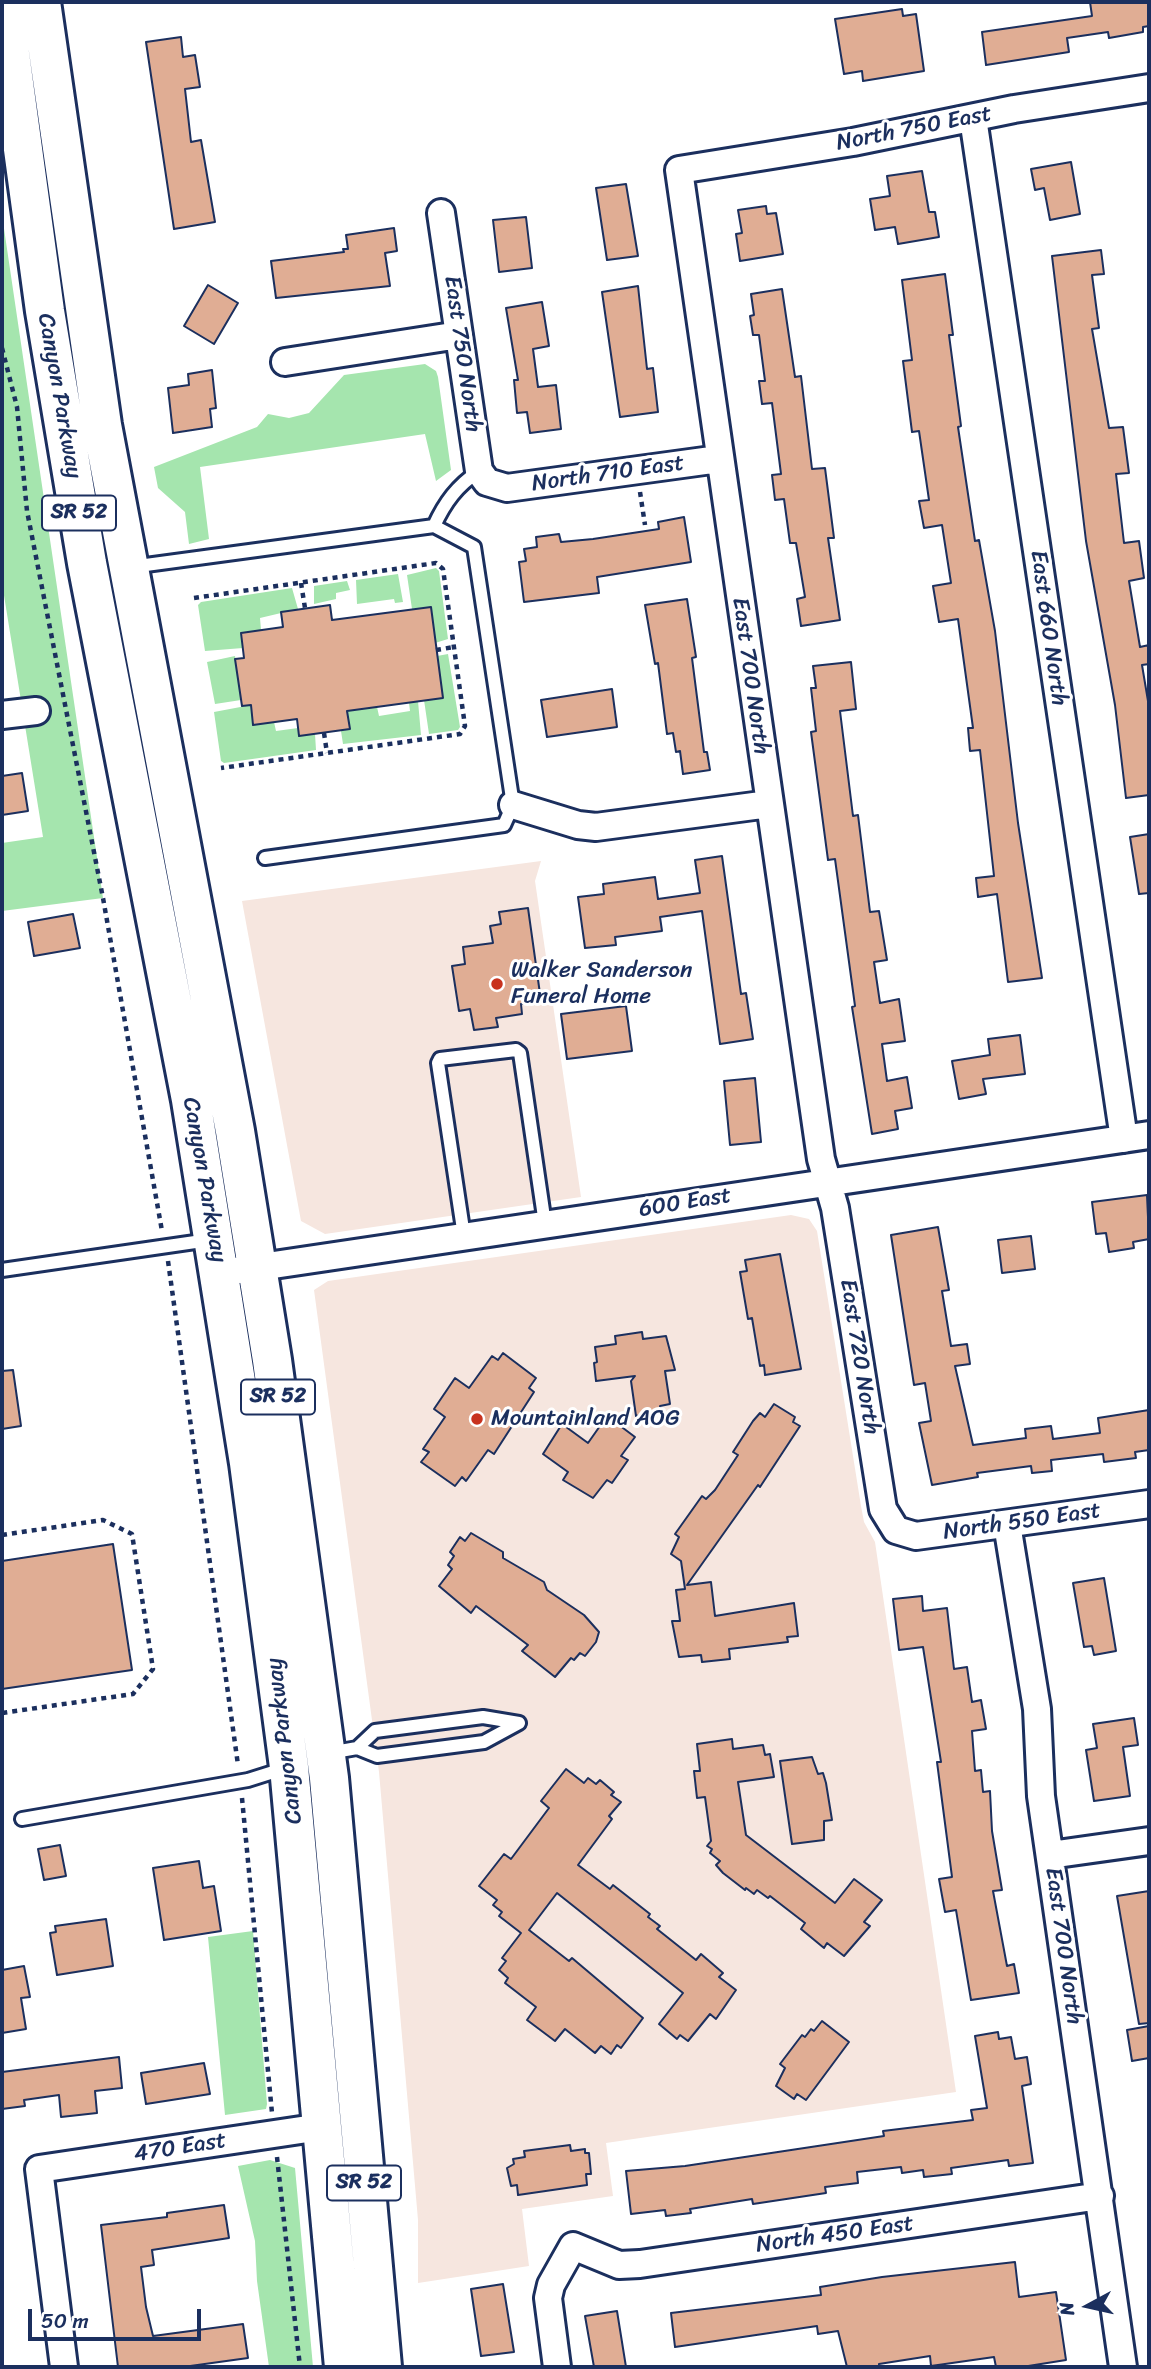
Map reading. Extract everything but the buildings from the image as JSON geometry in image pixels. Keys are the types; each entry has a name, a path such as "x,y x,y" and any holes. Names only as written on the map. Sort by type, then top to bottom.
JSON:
{"highway":[{"name":"Canyon Parkway","path":"3,2 44,311 87,563 218,1256 261,1543 317,1758 321,2127 344,2367"},
{"name":"Canyon Parkway","path":"41,2 81,291 127,568 259,1267 317,1758 382,2367"}],"street":[{"name":"North 750 East","path":"679,170 853,142 1149,88"},
{"name":"East 660 North","path":"973,118 1136,1137"},
{"name":"East 700 North","path":"679,170 769,804 821,1159 827,1181"},
{"name":"East 750 North","path":"441,214 459,335 488,478"},
{"path":"285,362 459,335"},
{"name":"North 710 East","path":"488,478 507,488 719,459"},
{"path":"2,715 36,711"},
{"path":"513,805 578,825 596,827 769,804"},
{"name":"600 East","path":"218,1256 259,1267 1136,1137"},
{"name":"East 720 North","path":"827,1181 835,1208 883,1509 896,1530"},
{"name":"North 550 East","path":"896,1530 916,1536 1149,1504"},
{"name":"East 700 North","path":"1007,1524 1037,1709 1041,1796 1123,2367"},
{"path":"1050,1855 1149,1841"},
{"name":"470 East","path":"64,2367 39,2169 321,2127"},
{"name":"North 450 East","path":"557,2367 548,2298 551,2285 573,2246 619,2264 640,2264 1100,2196"}],"lane":[{"path":"434,526 445,504 461,483 488,478"},
{"path":"127,568 434,526 474,547 513,805 504,825 265,858"},
{"path":"464,1236 438,1063 440,1059 516,1049 520,1053 545,1224"},
{"path":"2,1270 165,1246 218,1256"},
{"path":"22,1819 240,1781 317,1758 374,1731 483,1717 519,1723 484,1742 377,1756 317,1758"}],"path":[{"path":"2,348 17,407 27,511 103,898 165,1246 196,1446 240,1781 272,2112"},
{"path":"640,492 645,525"},
{"path":"194,598 436,563 443,569 465,726 460,734 220,768"},
{"path":"301,583 305,608"},
{"path":"436,650 454,647"},
{"path":"324,733 327,753"},
{"path":"2,1535 103,1520 132,1534 153,1669 132,1694 2,1713"},
{"path":"277,2158 300,2367"}],"shaded area":[{"path":"541,861 535,881 581,1197 325,1234 301,1221 242,901"},
{"path":"791,1215 809,1219 817,1231 861,1506 864,1522 875,1542 956,2092 606,2143 613,2196 522,2209 529,2266 418,2283 418,2220 379,1772 314,1290 328,1281"}],"green space":[{"path":"2,215 103,898 2,911 2,843 43,837 2,583"},
{"path":"425,364 436,371 438,377 451,470 436,481 425,434 200,467 209,539 189,544 185,512 158,488 154,467 257,427 268,414 289,418 309,413 344,375"},
{"path":"436,568 439,571 448,639 435,643 430,607 412,609 407,575"},
{"path":"398,574 403,602 395,603 394,599 357,604 356,580"},
{"path":"347,581 350,590 336,593 336,599 314,604 314,586"},
{"path":"292,588 298,609 260,618 261,630 243,648 205,651 198,605 201,602"},
{"path":"448,654 460,727 458,730 429,734 424,700 437,656"},
{"path":"235,656 241,700 215,704 207,662"},
{"path":"418,701 421,735 343,744 341,731 350,729 347,711 377,707 379,716 410,711 409,703"},
{"path":"251,705 253,725 274,722 276,731 298,728 300,736 315,734 316,750 224,763 221,761 214,712"},
{"path":"253,1931 267,2104 266,2109 225,2115 208,1937"},
{"path":"270,2160 295,2168 313,2367 269,2367 257,2281 255,2241 238,2166"}],"place":[{"name":"Walker Sanderson Funeral Home","path":"497,984"},
{"name":"Mountainland AOG","path":"477,1419"}]}
